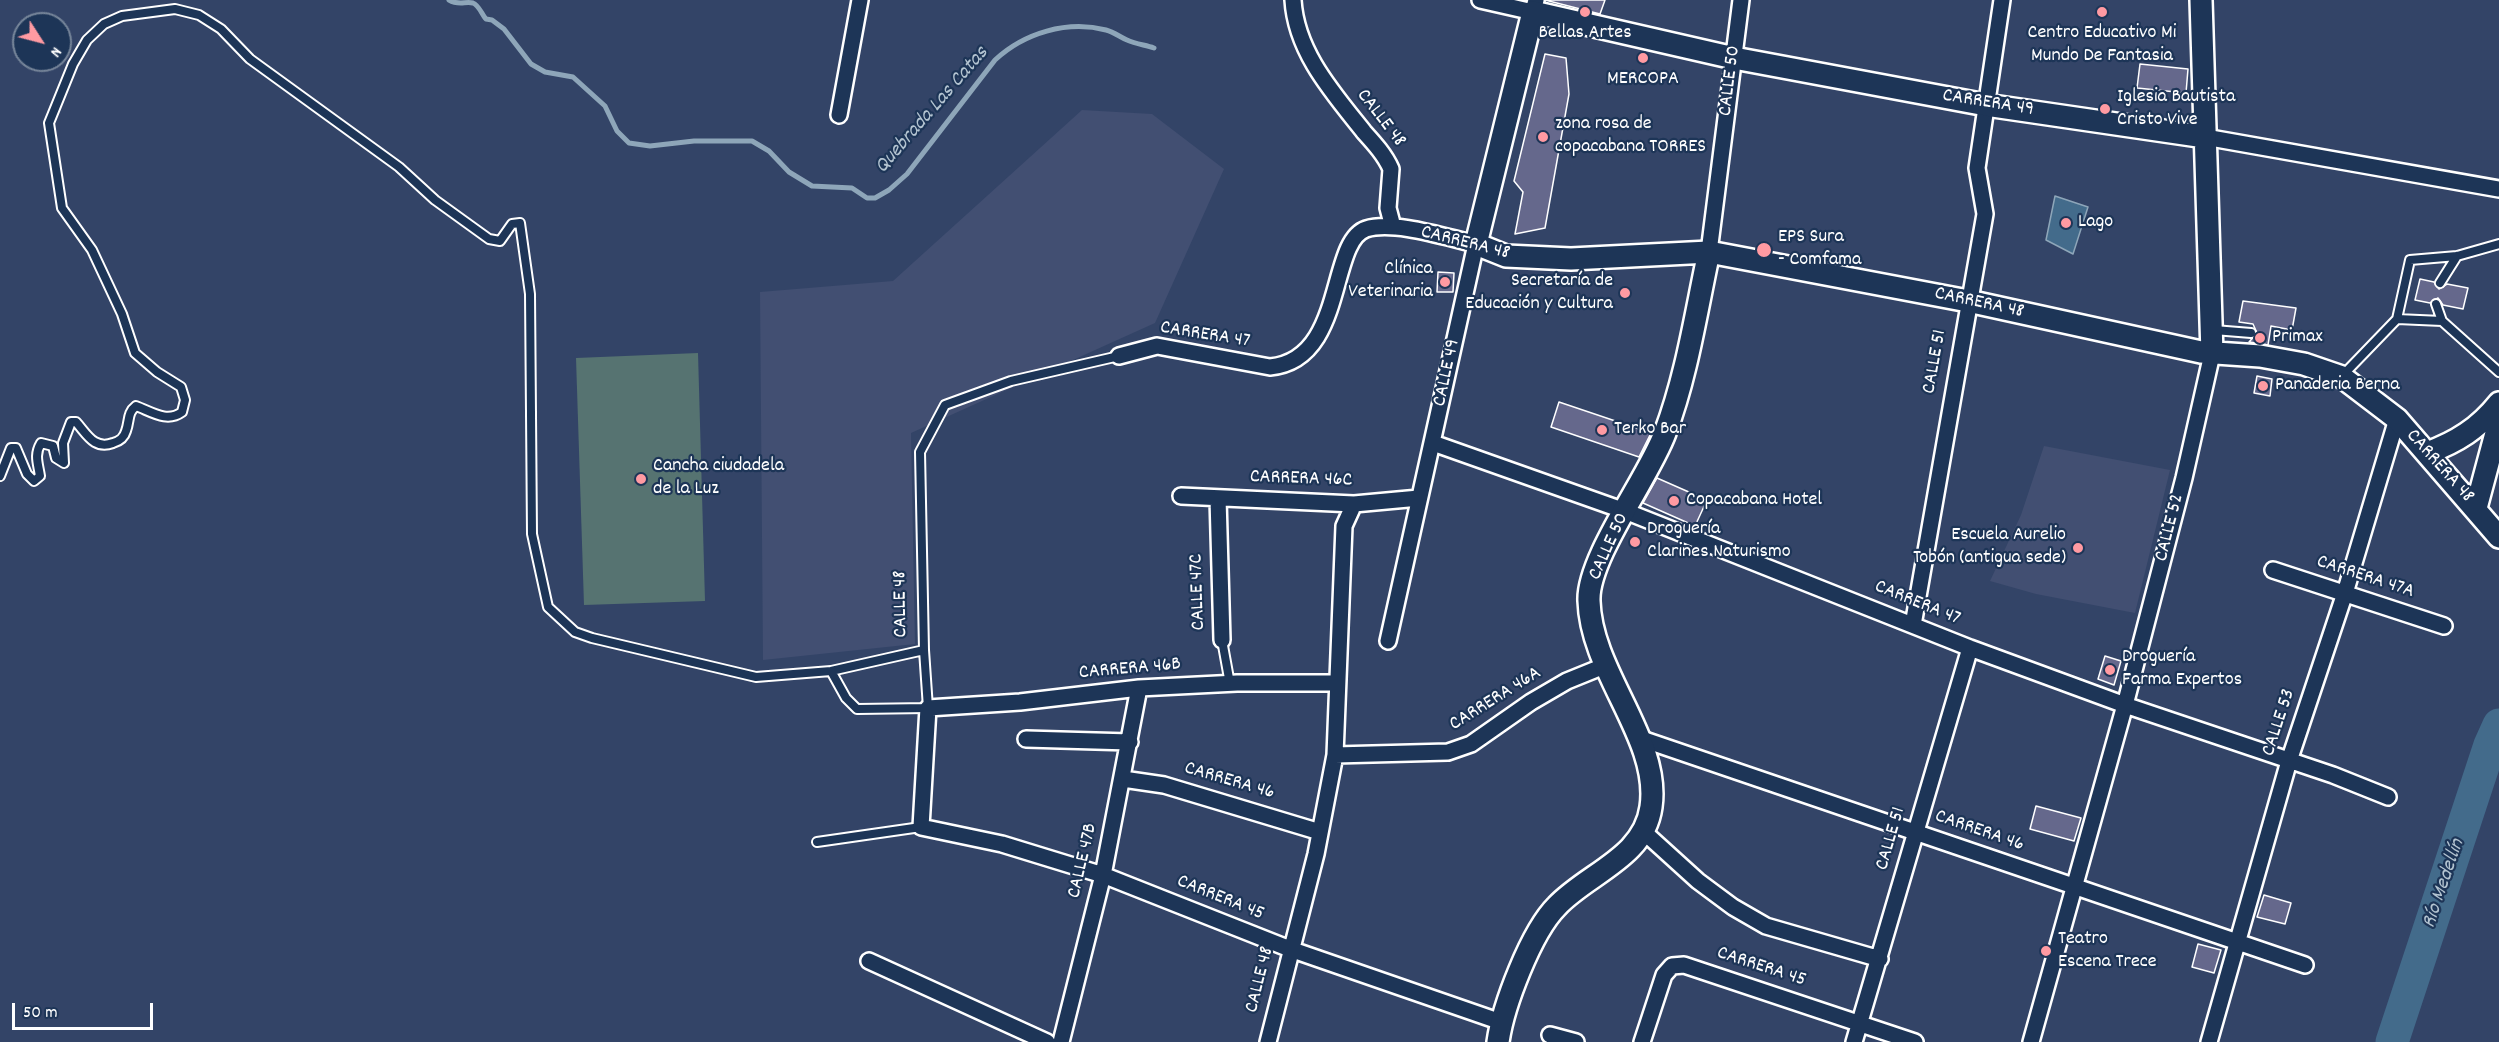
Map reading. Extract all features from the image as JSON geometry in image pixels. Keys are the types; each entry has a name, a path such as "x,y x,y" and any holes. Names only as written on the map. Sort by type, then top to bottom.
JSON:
{"street":[{"path":"838,115 860,0"},
{"name":"CALLE 48","path":"1293,0 1294,16 1306,50 1323,79 1388,161 1391,169 1388,208 1393,227"},
{"name":"CARRERA 49","path":"1480,0 1535,6 1734,58 1986,105 2205,137 2499,189"},
{"name":"CALLE 50","path":"1500,1032 1532,943 1555,907 1582,882 1628,854 1644,832 1651,807 1650,778 1639,738 1604,666 1592,630 1589,599 1594,571 1665,435 1675,404 1709,252 1741,0"},
{"name":"CALLE 51","path":"1913,625 1985,214 1977,168 2002,0"},
{"name":"CALLE 52","path":"2031,1042 2125,705 2184,478 2211,354 2200,0"},
{"name":"CALLE 49","path":"1388,641 1476,244 1535,6"},
{"name":"CARRERA 48","path":"1393,227 1476,244 1506,256 1571,259 1709,252 1968,301 2211,354 2260,350 2342,377 2397,419 2499,537"},
{"name":"CARRERA 47","path":"1119,356 1157,345 1270,367 1286,366 1301,356 1320,333 1350,243 1365,229 1393,227"},
{"path":"2427,453 2451,444 2474,430 2499,403"},
{"name":"CALLE 53","path":"2209,1042 2289,760 2345,593 2397,419"},
{"path":"2476,508 2499,422"},
{"name":"CARRERA 47","path":"1433,443 1625,511 1970,648 2388,797"},
{"name":"CARRERA 46C","path":"1181,496 1354,504 1419,498"},
{"name":"CALLE 47C","path":"1218,498 1222,640"},
{"name":"CALLE 48","path":"1268,1042 1320,832 1335,755 1344,526 1354,504"},
{"name":"CARRERA 47A","path":"2273,570 2444,626"},
{"name":"CALLE 51","path":"1854,1042 1970,648"},
{"name":"CARRERA 46A","path":"1335,755 1448,752 1471,744 1531,702 1567,681 1604,666"},
{"name":"CARRERA 46B","path":"928,708 1020,702 1139,688 1337,683"},
{"name":"CALLE 47B","path":"1061,1042 1103,875 1139,688"},
{"path":"921,827 928,708"},
{"name":"CARRERA 46","path":"1639,738 2305,965"},
{"path":"1026,739 1130,742"},
{"name":"CARRERA 46","path":"1123,779 1164,785 1320,832"},
{"name":"CARRERA 45","path":"921,827 1002,844 1103,875 1500,1032"},
{"path":"1644,832 1698,881 1733,907 1766,926 1880,959"},
{"path":"869,961 1047,1042"},
{"name":"CARRERA 45","path":"1642,1042 1664,975 1672,966 1684,965 1915,1042"},
{"path":"1550,1035 1576,1042"}],"lane":[{"name":"CALLE 48","path":"0,476 11,448 16,448 27,474 34,481 40,476 36,459 41,443 53,446 56,458 64,463 63,443 71,422 76,422 88,437 98,444 106,446 120,441 126,432 129,411 136,406 166,418 174,417 182,412 185,400 181,387 157,372 135,353 122,314 92,250 62,208 49,123 73,64 87,39 104,24 122,16 175,9 199,15 221,29 250,59 399,167 435,200 489,239 500,241 512,224 520,223 530,294 532,534 548,607 575,632 756,677 831,671 924,650 921,452 945,405 1011,381 1119,356"},
{"path":"2342,377 2397,319 2410,260 2457,256 2499,244"},
{"path":"2440,283 2457,256"},
{"path":"2436,304 2442,321 2499,372"},
{"path":"2397,319 2442,321"},
{"path":"2212,330 2251,333"},
{"name":"CALLE 47C","path":"1222,640 1230,684"},
{"path":"831,671 846,698 857,708 928,708 924,650"},
{"path":"817,842 921,827"}],"shaded area":[{"path":"1082,110 1152,114 1224,169 1155,323 911,433 915,644 763,660 760,292 893,281"},
{"name":"Lago","path":"2055,196 2088,207 2073,254 2046,240"},
{"name":"Escuela Aurelio Tobón (antigua sede)","path":"2044,446 2170,470 2135,613 2036,594 1990,581 2021,515"}],"green space":[{"name":"Cancha ciudadela de la Luz","path":"698,353 705,601 584,605 576,358"}],"building":[{"path":"1545,0 1605,0 1600,14"},
{"name":"zona rosa de copacabana TORRES","path":"1545,54 1566,58 1569,94 1545,228 1515,234 1523,192 1514,181"},
{"path":"2140,64 2188,69 2186,93 2137,88"},
{"name":"Clínica Veterinaria","path":"1438,272 1454,273 1453,292 1437,292"},
{"path":"2420,279 2434,282 2439,289 2447,284 2468,288 2463,309 2443,305 2438,298 2430,303 2415,300"},
{"path":"2243,301 2296,308 2292,330 2271,326 2268,345 2249,342 2257,333 2253,324 2239,322"},
{"name":"Panaderia Berna","path":"2257,376 2272,379 2270,396 2254,393"},
{"name":"Terko Bar","path":"1559,402 1651,433 1639,457 1551,427"},
{"name":"Copacabana Hotel","path":"1657,478 1707,500 1695,526 1643,503"},
{"name":"Droguería Farma Expertos","path":"2105,656 2121,661 2114,685 2098,679"},
{"path":"2036,806 2081,818 2074,841 2030,829"},
{"path":"2264,895 2291,903 2285,924 2257,917"},
{"path":"2198,944 2221,950 2214,973 2192,967"}],"waterway":[{"name":"Quebrada Las Catas","path":"449,0 456,3 475,4 486,19 492,20 504,29 531,64 545,72 573,77 605,106 617,131 629,143 650,146 694,141 752,141 769,151 789,172 812,186 852,188 867,198 875,198 889,190 907,174 995,60 1019,43 1047,31 1091,27 1106,30 1130,41 1154,48"},
{"name":"Río Medellín","path":"2392,1042 2490,745 2499,725"}],"place":[{"name":"Bellas Artes","path":"1585,12"},
{"name":"Centro Educativo Mi Mundo De Fantasia","path":"2102,12"},
{"name":"MERCOPA","path":"1643,58"},
{"name":"Iglesia Bautista Cristo Vive","path":"2105,109"},
{"name":"zona rosa de copacabana TORRES","path":"1543,137"},
{"name":"Lago","path":"2066,223"},
{"name":"EPS Sura - Comfama","path":"1764,250"},
{"name":"Clínica Veterinaria","path":"1445,282"},
{"name":"Secretaría de Educación y Cultura","path":"1625,293"},
{"name":"Primax","path":"2260,338"},
{"name":"Panaderia Berna","path":"2263,386"},
{"name":"Terko Bar","path":"1602,430"},
{"name":"Cancha ciudadela de la Luz","path":"641,479"},
{"name":"Copacabana Hotel","path":"1674,501"},
{"name":"Droguería Clarines Naturismo","path":"1635,542"},
{"name":"Escuela Aurelio Tobón (antigua sede)","path":"2078,548"},
{"name":"Droguería Farma Expertos","path":"2110,670"},
{"name":"Teatro Escena Trece","path":"2046,951"}]}
